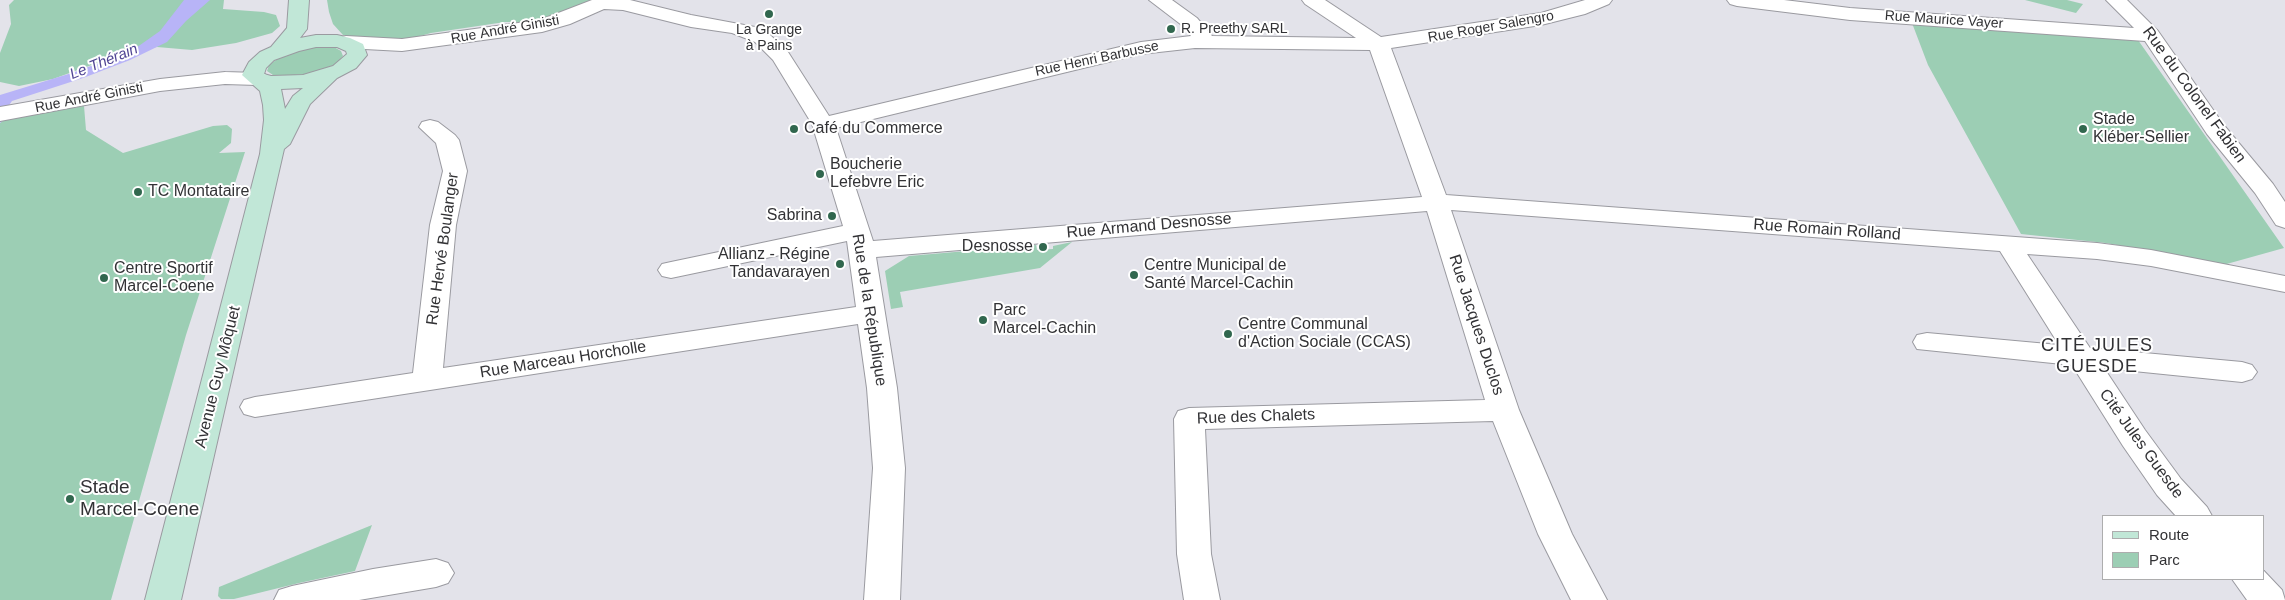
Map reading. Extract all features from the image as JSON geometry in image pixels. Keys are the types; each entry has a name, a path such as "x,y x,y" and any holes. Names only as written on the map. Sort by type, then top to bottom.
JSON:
{"main road":[{"path":"265,68 297,29 299,0"},
{"path":"265,68 282,84 297,83 342,68 357,53 356,48 316,31 313,0"},
{"path":"265,68 309,42 342,42"},
{"name":"Avenue Guy Môquet","path":"164,600 272,154 276,120 274,98 265,68"},
{"name":"Avenue Guy Môquet","path":"272,154 301,100 316,86 342,68"}],"street":[{"path":"1159,0 1190,22 1206,42"},
{"path":"1312,0 1377,44"},
{"name":"Rue Roger Salengro","path":"1377,44 1541,19 1578,10 1602,0"},
{"name":"Rue Maurice Vayer","path":"1737,0 1850,14 2151,35"},
{"path":"1940,19 1957,0"},
{"name":"Rue du Colonel Fabien","path":"2116,0 2151,35 2215,129 2264,190 2285,220"},
{"name":"Rue André Ginisti","path":"342,42 391,45 427,42 549,25 605,2"},
{"name":"Rue de la République","path":"605,2 644,5 748,31 762,38 781,56 822,124 860,240 882,388 889,468 882,600"},
{"name":"Rue André Ginisti","path":"342,68 378,53 427,42"},
{"name":"Rue Henri Barbusse","path":"822,124 1113,53 1163,45 1206,42 1328,45 1377,44"},
{"name":"Rue Jacques Duclos","path":"1377,44 1383,54 1436,203 1504,410 1555,534 1589,600"},
{"name":"Rue André Ginisti","path":"9,113 160,85 224,78 265,68"},
{"name":"Rue Hervé Boulanger","path":"427,381 438,263 455,171 447,140 430,127"},
{"name":"Rue Armand Desnosse","path":"671,270 860,240 1436,203"},
{"name":"Rue Romain Rolland","path":"1436,203 1465,203 2131,255 2285,284"},
{"name":"Cité Jules Guesde","path":"2008,244 2157,472 2190,511"},
{"name":"Rue Romain Rolland","path":"2216,271 2285,293"},
{"name":"Rue Marceau Horcholle","path":"255,407 870,313"},
{"path":"1927,342 2242,372"},
{"name":"Rue des Chalets","path":"1202,600 1194,554 1189,419 1504,410"},
{"path":"292,600 374,582 436,573"},
{"path":"2251,580 2269,600"}],"green space":[{"path":"14,0 224,0 223,9 264,12 276,15 280,26 272,33 236,43 192,50 157,47 133,50 53,79 19,86 0,82 0,53 11,24 9,5"},
{"path":"327,0 591,0 564,12 529,22 505,22 431,33 402,41 376,42 343,35 333,24"},
{"path":"2025,0 2067,0 2083,4 2076,13"},
{"path":"1912,23 2138,40 2284,248 2223,265 2106,243 2021,234 1928,65"},
{"path":"313,47 334,47 341,51 343,56 334,66 313,75 276,77 267,71 269,65 283,55"},
{"path":"84,106 86,130 123,153 213,126 227,125 232,129 231,143 219,153 245,152 186,335 111,600 0,600 0,123 5,119"},
{"path":"1072,242 1040,268 900,292 903,307 891,309 885,271 909,256 1036,245 1037,250 1053,249 1053,246"},
{"path":"372,525 355,571 234,599 221,599 218,596 219,587"}],"water":[{"name":"Le Thérain","path":"184,0 210,0 186,21 167,42 130,60 83,78 12,101 7,108 8,117 0,123 0,95 75,72 133,50 160,31"}],"place":[{"name":"La Grange à Pains","path":"769,14"},
{"name":"R. Preethy SARL","path":"1171,29"},
{"name":"Café du Commerce","path":"794,129"},
{"name":"Stade Kléber-Sellier","path":"2083,129"},
{"name":"Boucherie Lefebvre Eric","path":"820,174"},
{"name":"TC Montataire","path":"138,192"},
{"name":"Sabrina","path":"832,216"},
{"name":"Desnosse","path":"1043,247"},
{"name":"Allianz - Régine Tandavarayen","path":"840,264"},
{"name":"Centre Municipal de Santé Marcel-Cachin","path":"1134,275"},
{"name":"Centre Sportif Marcel-Coene","path":"104,278"},
{"name":"Parc Marcel-Cachin","path":"983,320"},
{"name":"Centre Communal d'Action Sociale (CCAS)","path":"1228,334"},
{"name":"Stade Marcel-Coene","path":"70,499"}],"district":[{"name":"CITÉ JULES GUESDE","path":"2097,356"}]}
